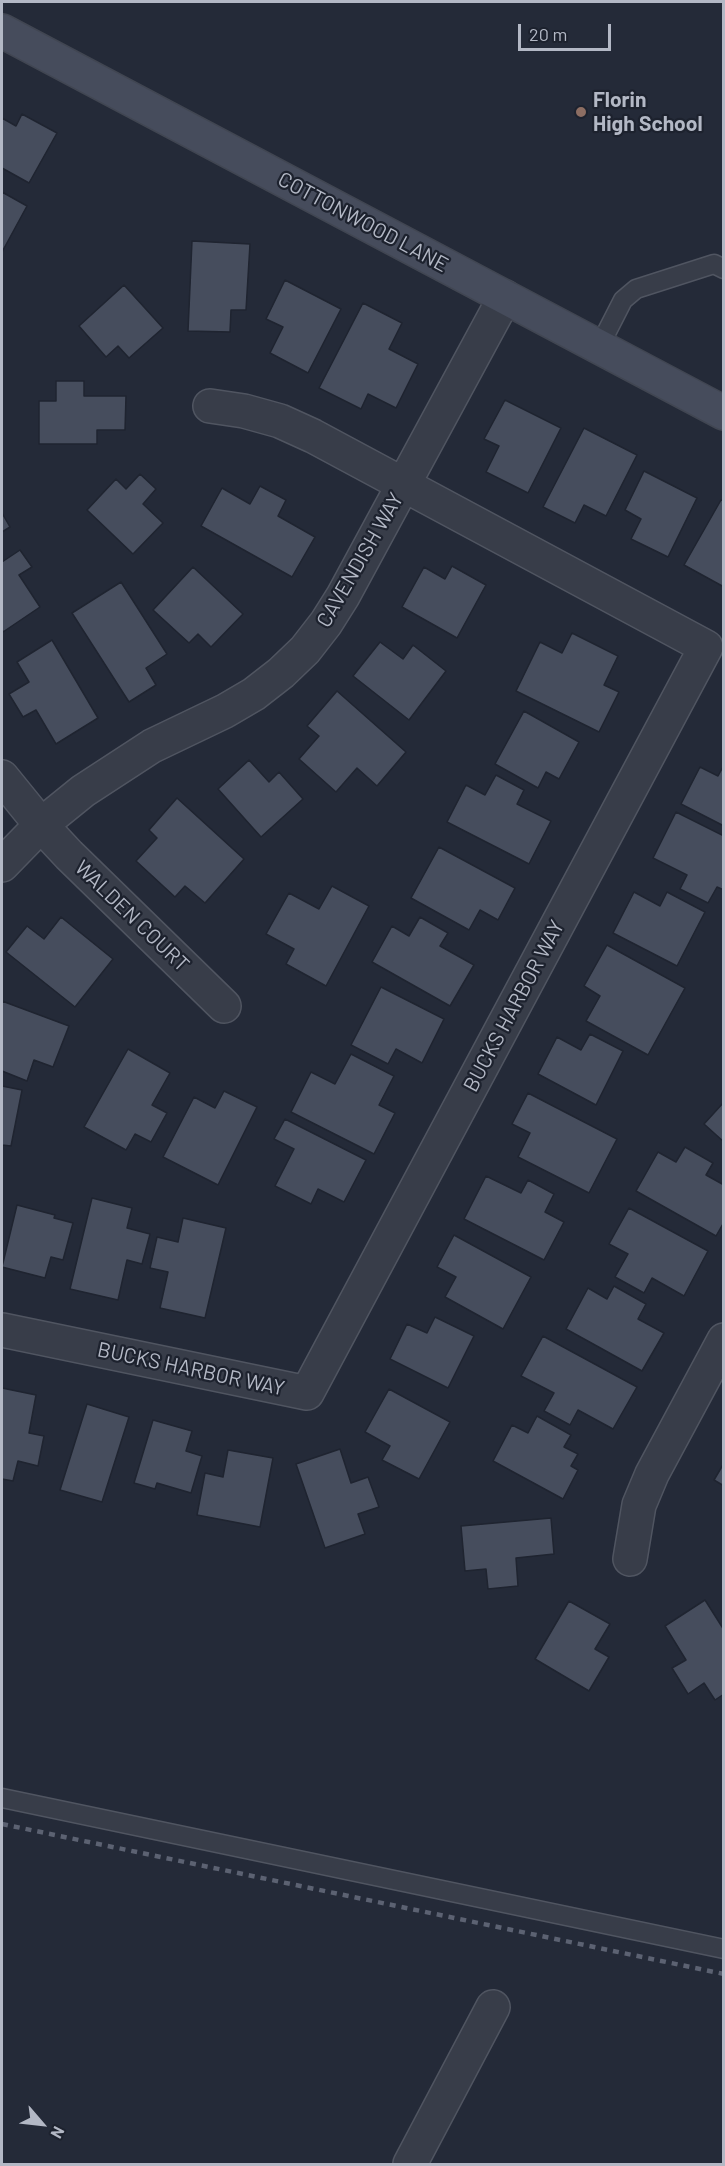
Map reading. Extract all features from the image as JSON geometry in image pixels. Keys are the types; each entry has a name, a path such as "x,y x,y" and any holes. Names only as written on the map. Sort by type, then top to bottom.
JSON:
{"street":[{"name":"COTTONWOOD LANE","path":"2,31 723,413"},
{"name":"CAVENDISH WAY","path":"2,865 41,825 83,791 152,746 225,711 254,694 305,650 326,623 505,297"},
{"path":"210,406 244,411 280,421 404,484"},
{"name":"BUCKS HARBOR WAY","path":"2,1330 308,1394 706,647 404,484"},
{"name":"WALDEN COURT","path":"2,777 41,825 224,1006"},
{"path":"630,1559 639,1505 652,1474 723,1340"},
{"path":"410,2164 493,2007"}],"lane":[{"path":"598,347 623,300 636,289 714,264 723,269"},
{"path":"2,1798 723,1949"}],"building":[{"path":"22,114 57,133 29,183 2,168 2,118 16,126"},
{"path":"2,192 27,206 2,252"},
{"path":"192,241 250,244 246,310 231,310 230,332 188,331"},
{"path":"285,280 341,309 308,373 270,353 283,327 266,319"},
{"path":"124,285 163,328 129,358 118,346 106,357 79,326"},
{"path":"363,303 402,323 389,349 418,364 396,408 368,394 361,409 319,388"},
{"path":"56,381 84,381 84,396 126,396 125,430 97,430 97,444 39,444 39,401 56,401"},
{"path":"505,400 561,428 528,493 486,472 499,446 484,439"},
{"path":"584,428 637,455 606,516 584,505 575,523 543,507"},
{"path":"644,471 697,498 668,557 631,539 641,519 625,510"},
{"path":"140,474 156,489 143,504 163,523 133,554 87,510 116,479 126,489"},
{"path":"260,486 286,500 278,516 315,537 292,577 201,526 222,488 250,504"},
{"path":"721,500 724,501 724,587 684,565"},
{"path":"2,513 10,527 2,532"},
{"path":"20,550 32,567 19,575 40,607 3,632 2,562"},
{"path":"452,566 486,585 457,638 402,607 424,567 445,579"},
{"path":"193,567 243,614 211,647 198,634 189,643 153,610"},
{"path":"121,582 167,654 146,668 156,685 129,702 72,613"},
{"path":"572,633 618,656 604,685 619,692 599,732 516,691 540,642 562,653"},
{"path":"52,640 98,718 56,744 36,710 23,717 9,694 29,682 17,662"},
{"path":"380,642 403,659 413,645 446,671 409,720 353,676"},
{"path":"337,691 406,752 377,786 357,768 336,792 299,759 319,736 307,726"},
{"path":"524,711 579,742 559,779 546,772 538,788 495,764"},
{"path":"249,760 269,782 279,772 303,799 261,837 218,789"},
{"path":"724,765 724,826 681,804 700,767 718,776"},
{"path":"496,775 524,790 517,804 551,821 529,864 447,822 466,785 485,795"},
{"path":"177,798 244,859 205,903 185,886 175,897 136,861 157,838 149,830"},
{"path":"676,812 724,836 724,890 717,887 708,903 680,889 687,875 653,858"},
{"path":"439,847 515,888 498,920 480,910 469,930 411,898"},
{"path":"332,886 369,906 326,986 286,964 294,949 266,934 289,893 319,909"},
{"path":"634,892 660,906 667,892 705,912 677,966 613,933"},
{"path":"61,917 113,959 75,1007 6,952 27,926 44,939"},
{"path":"420,917 448,933 440,946 474,965 450,1006 372,962 392,926 409,936"},
{"path":"607,945 685,988 648,1055 586,1021 600,996 584,986"},
{"path":"381,987 444,1019 422,1063 396,1049 388,1064 351,1045"},
{"path":"2,1001 69,1026 53,1067 34,1060 27,1081 2,1071"},
{"path":"590,1034 623,1051 596,1105 538,1074 557,1037 581,1050"},
{"path":"128,1049 170,1073 152,1105 167,1113 151,1142 135,1134 126,1150 84,1127"},
{"path":"351,1054 394,1076 379,1105 395,1113 374,1154 291,1112 311,1072 335,1084"},
{"path":"2,1086 22,1090 11,1146 2,1145"},
{"path":"224,1091 257,1107 218,1185 163,1157 194,1097 215,1108"},
{"path":"528,1093 617,1139 589,1193 518,1157 530,1133 512,1124"},
{"path":"724,1102 724,1142 704,1124"},
{"path":"285,1119 366,1160 344,1202 318,1189 311,1204 275,1186 294,1149 274,1139"},
{"path":"685,1147 713,1163 706,1175 724,1185 724,1222 716,1236 636,1191 658,1152 676,1162"},
{"path":"486,1176 521,1193 528,1180 554,1194 545,1212 564,1222 544,1260 464,1219"},
{"path":"92,1198 132,1208 127,1228 150,1234 142,1264 127,1260 118,1300 70,1289"},
{"path":"17,1205 55,1215 54,1218 73,1223 63,1260 51,1257 45,1278 2,1267"},
{"path":"629,1208 708,1251 684,1296 652,1278 644,1293 615,1277 628,1254 609,1244"},
{"path":"183,1218 226,1228 205,1318 160,1308 168,1272 150,1268 157,1237 178,1242"},
{"path":"454,1235 531,1277 503,1329 445,1297 456,1277 437,1267"},
{"path":"614,1286 646,1304 638,1319 664,1333 642,1371 566,1329 588,1288 607,1299"},
{"path":"435,1317 474,1336 448,1388 390,1359 407,1324 427,1333"},
{"path":"543,1336 637,1387 613,1429 578,1410 570,1425 544,1411 554,1393 521,1376"},
{"path":"2,1388 36,1395 29,1433 44,1436 38,1466 18,1461 13,1481 2,1479"},
{"path":"389,1389 450,1422 419,1479 382,1460 390,1446 365,1432"},
{"path":"87,1404 129,1417 102,1502 60,1490"},
{"path":"537,1416 571,1435 564,1447 578,1454 571,1466 578,1470 563,1499 493,1461 512,1425 528,1433"},
{"path":"153,1420 192,1431 186,1451 202,1456 191,1493 157,1483 155,1489 134,1483"},
{"path":"340,1449 351,1483 368,1477 379,1507 358,1514 365,1534 325,1548 296,1464"},
{"path":"228,1450 273,1458 260,1527 197,1515 205,1473 223,1477"},
{"path":"724,1463 724,1486 714,1480"},
{"path":"551,1518 554,1554 516,1558 518,1586 488,1589 486,1569 465,1571 461,1526"},
{"path":"705,1600 724,1630 724,1694 715,1700 704,1683 688,1694 672,1668 686,1660 665,1626"},
{"path":"569,1601 610,1624 595,1649 609,1657 589,1691 535,1659"}],"railway":[{"path":"2,1824 724,1974"}],"place":[{"name":"Florin High School","path":"581,112"}]}
